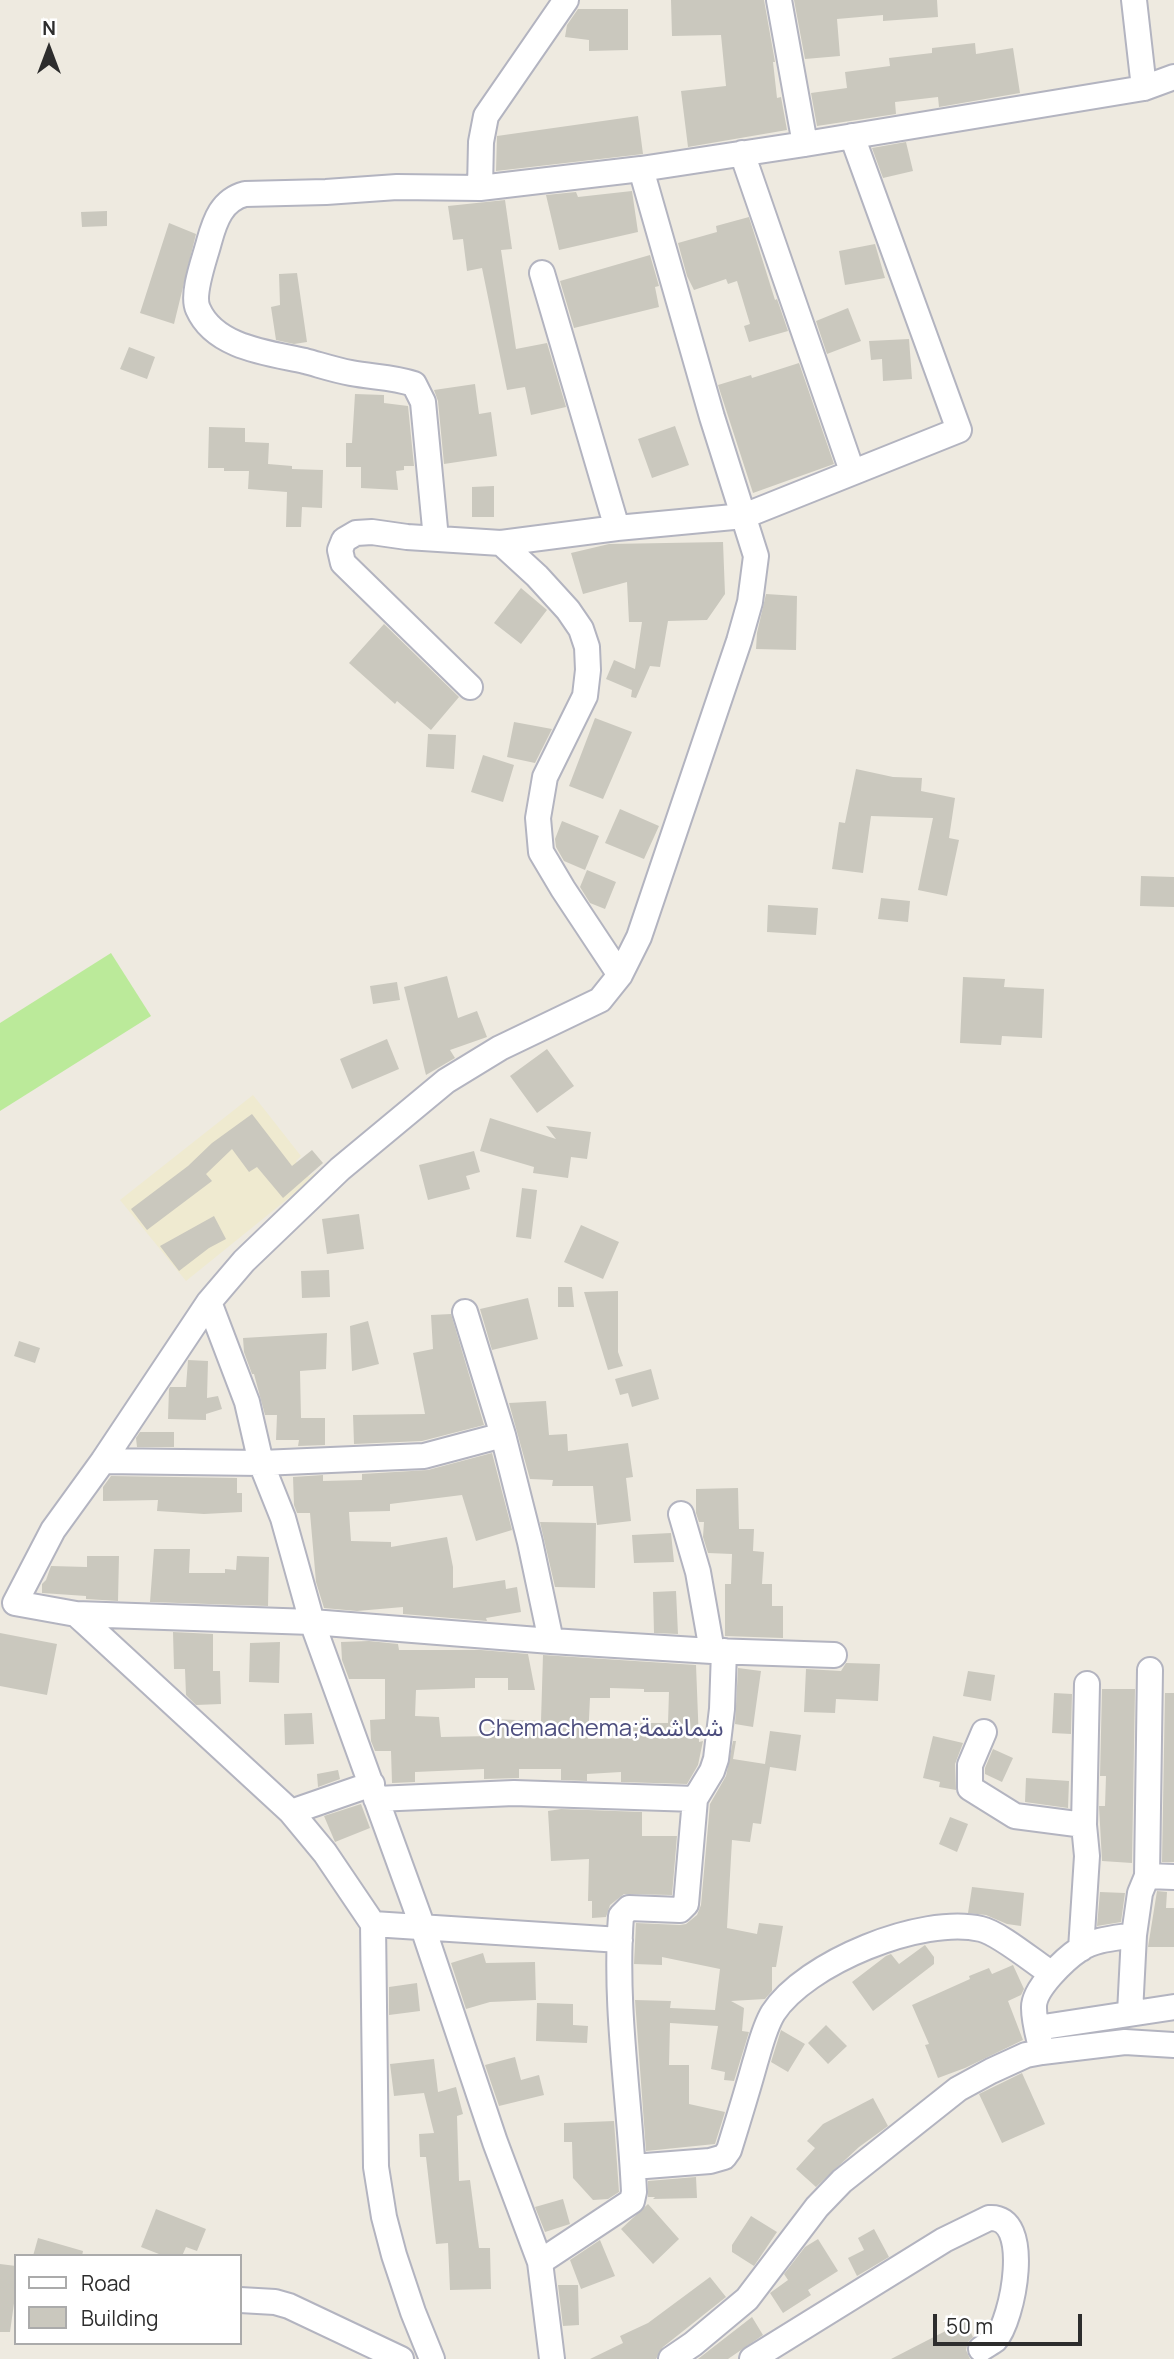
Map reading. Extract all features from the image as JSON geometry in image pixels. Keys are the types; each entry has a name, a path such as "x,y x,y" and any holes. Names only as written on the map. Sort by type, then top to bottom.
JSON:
{"street":[{"path":"480,188 481,142 486,116 566,0"},
{"path":"779,0 805,144"},
{"path":"1134,0 1144,88"},
{"path":"436,539 423,402 414,384 258,351 220,335 198,310 195,297 210,238 224,205 232,197 245,194 397,187 480,188 641,169 1144,88 1174,77"},
{"path":"470,688 342,563 340,550 344,540 356,533 372,532 501,543 744,516 959,430 852,136"},
{"path":"742,153 852,471"},
{"path":"641,169 712,417 756,556 750,602 639,937 620,975 600,1000 500,1048 446,1081 340,1169 244,1261 209,1302 103,1461 53,1530 7,1606 76,1614 312,1622 551,1641 834,1655"},
{"path":"542,273 617,528"},
{"path":"501,543 537,576 568,610 581,629 587,647 589,670 585,696 545,778 538,818 541,852 620,975"},
{"path":"209,1302 247,1402 261,1463 284,1518 312,1622 422,1925 495,2142 540,2262 552,2359"},
{"path":"465,1312 503,1435 551,1641"},
{"path":"103,1461 261,1463 424,1456 503,1435"},
{"path":"540,2262 632,2201 635,2192 621,2023 621,1916 629,1908 684,1908 695,1799 716,1759 722,1709 718,1651 681,1514"},
{"path":"76,1614 291,1812 325,1853 373,1923 376,2167 384,2217 394,2255 404,2289 432,2359"},
{"path":"1130,2013 1134,1935 1140,1893 1147,1876 1150,1671"},
{"path":"1081,1949 1087,1856 1084,1825 1087,1684"},
{"path":"984,1732 970,1765 970,1788 1015,1816 1084,1825"},
{"path":"291,1812 374,1792 695,1799"},
{"path":"1147,1876 1174,1877"},
{"path":"373,1923 394,1927 422,1925 620,1940"},
{"path":"633,2167 710,2161 724,2157 729,2150 772,2014 792,1990 848,1954 893,1937 929,1929 983,1929 1000,1937 1052,1975"},
{"path":"1040,2040 1033,2007 1036,1995 1052,1975 1081,1949 1100,1941 1134,1935"},
{"path":"671,2359 747,2299 817,2207 866,2161 958,2089 990,2071 1026,2056 1040,2040 1130,2013 1174,2007"},
{"path":"1040,2040 1174,2045"},
{"path":"752,2359 944,2240 989,2218 996,2218 1004,2220 1014,2237 1017,2255 1015,2277 1005,2322 995,2340 981,2348"},
{"path":"242,2300 275,2302 289,2306 401,2359"}],"shaded area":[{"path":"253,1095 301,1156 296,1161 309,1177 314,1173 316,1176 186,1281 120,1200"}],"green space":[{"path":"111,953 151,1016 0,1111 0,1023"}],"building":[{"path":"671,0 764,0 775,62 777,98 781,97 787,130 688,147 681,91 726,86 721,35 672,36"},
{"path":"794,0 937,0 938,17 883,21 883,15 837,19 840,56 805,59"},
{"path":"578,9 628,9 628,50 589,51 589,40 565,37 567,25"},
{"path":"975,43 976,54 1013,48 1020,93 939,107 938,97 895,102 896,114 817,126 811,93 847,88 845,72 890,66 889,58 932,53 932,48"},
{"path":"638,116 643,154 496,171 497,136"},
{"path":"906,142 913,171 883,178 872,148"},
{"path":"632,191 638,232 559,250 546,195 576,192 578,197"},
{"path":"505,200 512,249 501,250 516,349 547,343 566,407 531,415 525,387 507,390 482,268 467,271 463,239 453,240 448,206"},
{"path":"107,211 107,226 82,227 81,212"},
{"path":"749,217 775,300 777,299 788,331 749,342 744,326 750,324 737,281 728,284 726,279 694,290 687,276 678,243 717,232 716,226"},
{"path":"169,223 196,234 174,324 140,313"},
{"path":"875,244 885,278 845,285 839,251"},
{"path":"650,255 659,286 655,287 659,307 574,328 560,281"},
{"path":"297,273 307,342 294,344 276,340 271,307 280,305 279,274"},
{"path":"848,308 861,341 827,354 816,321"},
{"path":"909,339 912,379 883,381 882,359 871,360 869,341"},
{"path":"129,347 155,357 147,379 120,369"},
{"path":"799,363 834,464 753,493 718,385 751,375 752,378"},
{"path":"475,384 479,414 491,412 497,456 444,464 438,401 434,390"},
{"path":"355,394 384,395 384,403 408,406 414,466 404,466 404,470 396,471 398,490 361,488 361,467 346,467 346,443 352,443"},
{"path":"675,426 689,465 652,478 638,439"},
{"path":"209,427 245,428 245,442 269,443 268,464 292,466 292,469 323,470 322,508 302,507 301,527 286,527 287,492 248,489 249,471 208,468"},
{"path":"494,486 494,517 472,517 472,487"},
{"path":"723,542 725,594 707,620 668,621 660,667 650,666 636,698 631,697 632,690 606,679 614,660 635,669 642,622 629,622 627,582 583,594 571,553 609,544"},
{"path":"521,588 547,610 521,644 494,623"},
{"path":"766,594 797,596 796,650 756,649"},
{"path":"384,624 459,697 431,730 397,701 395,704 349,663"},
{"path":"595,718 632,732 603,799 569,786"},
{"path":"514,722 552,729 535,763 507,757"},
{"path":"428,734 456,735 454,769 426,767"},
{"path":"483,755 514,765 503,802 471,792"},
{"path":"856,769 893,777 922,778 921,791 955,798 949,838 959,840 947,896 918,890 933,818 871,816 863,873 832,869 839,822 845,823"},
{"path":"620,809 659,826 644,859 605,843"},
{"path":"562,821 599,836 585,870 564,861 556,847 555,839"},
{"path":"587,870 616,882 605,909 590,903 580,887"},
{"path":"1141,876 1174,877 1174,907 1140,906"},
{"path":"881,898 910,901 908,922 878,919"},
{"path":"768,905 818,908 816,935 767,932"},
{"path":"447,976 458,1018 477,1011 487,1037 450,1050 455,1058 426,1075 404,987"},
{"path":"963,977 1005,979 1004,987 1044,989 1042,1038 1002,1036 1001,1045 960,1043"},
{"path":"397,982 400,1000 373,1004 370,986"},
{"path":"387,1039 399,1069 352,1089 340,1059"},
{"path":"547,1049 574,1086 537,1113 510,1076"},
{"path":"252,1114 292,1166 312,1150 323,1163 283,1198 257,1167 249,1172 232,1149 206,1174 212,1181 147,1230 131,1209"},
{"path":"490,1118 556,1139 546,1126 591,1132 587,1159 571,1157 568,1178 533,1173 534,1167 480,1151"},
{"path":"474,1151 480,1172 466,1176 470,1189 428,1200 419,1165"},
{"path":"522,1188 537,1190 531,1239 516,1237"},
{"path":"359,1214 364,1249 327,1254 322,1219"},
{"path":"214,1216 226,1239 209,1248 179,1271 160,1246"},
{"path":"581,1225 619,1242 603,1279 564,1262"},
{"path":"329,1270 330,1297 302,1298 301,1271"},
{"path":"558,1287 572,1287 574,1307 558,1307"},
{"path":"618,1291 618,1352 623,1366 608,1370 584,1292"},
{"path":"528,1298 538,1339 492,1350 480,1309"},
{"path":"451,1314 484,1425 422,1441 354,1444 353,1415 425,1414 413,1353 433,1349 431,1315"},
{"path":"368,1321 379,1364 352,1371 350,1326"},
{"path":"327,1333 326,1369 300,1371 301,1418 325,1418 325,1445 298,1446 299,1440 276,1440 277,1415 265,1415 254,1374 244,1352 243,1338"},
{"path":"19,1341 40,1348 35,1363 14,1356"},
{"path":"188,1360 208,1361 207,1398 218,1396 222,1409 206,1414 206,1420 168,1419 169,1389 186,1387"},
{"path":"651,1369 659,1399 632,1407 628,1393 620,1395 615,1379"},
{"path":"546,1401 549,1435 567,1434 568,1451 628,1443 633,1477 626,1478 631,1521 597,1525 593,1486 552,1486 553,1480 530,1479 509,1403"},
{"path":"140,1432 174,1432 174,1447 137,1447 136,1438"},
{"path":"492,1453 512,1530 476,1541 462,1495 390,1504 390,1511 349,1512 351,1541 391,1542 391,1547 447,1537 453,1567 453,1588 505,1580 506,1589 517,1587 521,1612 486,1618 487,1621 403,1614 403,1607 357,1611 324,1608 316,1582 310,1513 297,1513 293,1477 323,1475 323,1481 362,1480 362,1474 428,1470"},
{"path":"111,1476 237,1478 237,1493 242,1493 242,1512 204,1514 157,1511 158,1500 103,1501 103,1487"},
{"path":"738,1488 739,1529 754,1529 753,1551 764,1552 762,1584 772,1584 772,1606 783,1606 783,1638 725,1636 725,1584 731,1584 732,1554 708,1553 703,1537 704,1522 699,1522 696,1513 696,1489"},
{"path":"540,1522 596,1523 595,1588 555,1587"},
{"path":"671,1533 674,1562 634,1563 632,1535"},
{"path":"154,1549 190,1549 189,1573 225,1573 225,1569 236,1570 237,1556 269,1557 268,1606 150,1602"},
{"path":"87,1556 119,1556 118,1601 42,1593 42,1584 51,1566 87,1567"},
{"path":"676,1591 678,1634 654,1633 653,1592"},
{"path":"173,1632 213,1634 213,1671 220,1671 221,1704 196,1705 186,1695 185,1669 174,1669"},
{"path":"0,1633 57,1644 47,1695 0,1686"},
{"path":"280,1642 279,1683 249,1682 250,1643"},
{"path":"341,1642 398,1644 399,1650 481,1650 528,1654 535,1690 508,1690 508,1678 475,1678 475,1688 416,1690 415,1716 439,1717 441,1737 491,1736 492,1719 541,1721 543,1655 696,1665 699,1742 703,1741 698,1765 687,1784 621,1782 621,1772 587,1774 587,1781 561,1780 561,1769 519,1769 519,1778 484,1779 484,1769 415,1772 415,1782 392,1783 391,1751 375,1751 371,1741 370,1720 385,1719 385,1679 349,1679 342,1660","holes":["610,1688 644,1689 644,1692 669,1692 668,1723 620,1723 621,1738 588,1739 590,1698 610,1698"]},
{"path":"846,1663 880,1664 878,1701 836,1699 835,1713 804,1712 806,1669 841,1671"},
{"path":"738,1668 761,1671 753,1727 735,1724"},
{"path":"968,1671 995,1675 991,1701 963,1696"},
{"path":"1102,1689 1135,1689 1132,1863 1102,1861 1099,1806 1105,1806 1106,1776 1100,1776"},
{"path":"1054,1693 1072,1694 1071,1734 1052,1733"},
{"path":"1165,1693 1174,1693 1174,1862 1162,1862"},
{"path":"312,1713 314,1744 285,1745 284,1714"},
{"path":"770,1731 801,1735 796,1771 770,1767 761,1824 753,1823 750,1842 732,1840 727,1928 757,1934 759,1923 783,1926 776,1967 772,1967 772,1991 765,1999 731,2001 744,2008 742,2031 749,2032 734,2081 724,2080 725,2072 711,2069 718,2026 670,2023 669,2065 689,2065 689,2104 725,2112 715,2144 646,2151 635,2000 671,2001 670,2008 715,2010 720,1969 662,1957 662,1965 634,1964 636,1923 680,1925 686,1924 697,1915 701,1905 710,1804 726,1776 733,1741 736,1741 733,1759 765,1764"},
{"path":"933,1736 963,1743 955,1764 956,1790 939,1787 940,1782 923,1778"},
{"path":"993,1749 1013,1758 1002,1782 985,1774"},
{"path":"338,1770 340,1779 318,1787 317,1774"},
{"path":"1026,1778 1069,1781 1068,1808 1025,1802"},
{"path":"361,1804 370,1828 335,1842 324,1816"},
{"path":"561,1809 642,1812 642,1836 677,1836 672,1895 624,1894 610,1905 606,1917 592,1918 592,1901 588,1901 589,1859 551,1861 548,1811"},
{"path":"950,1817 968,1824 957,1852 939,1844"},
{"path":"972,1887 1024,1893 1021,1926 1007,1924 986,1915 968,1913"},
{"path":"1157,1891 1167,1892 1166,1908 1174,1908 1174,1947 1148,1947"},
{"path":"1100,1892 1125,1893 1121,1922 1097,1926"},
{"path":"925,1945 934,1957 934,1964 873,2011 852,1982 886,1956 891,1954 899,1964"},
{"path":"483,1953 486,1963 535,1962 536,2000 490,2002 466,2009 451,1963"},
{"path":"1013,1965 1024,1989 1021,1995 1008,2001 1023,2040 938,2078 925,2045 929,2044 912,2005 989,1968 992,1974"},
{"path":"417,1983 420,2011 389,2015 389,1987"},
{"path":"537,2003 573,2004 573,2025 588,2026 587,2043 536,2041"},
{"path":"826,2025 847,2046 828,2064 808,2043"},
{"path":"781,2030 805,2044 788,2072 771,2062"},
{"path":"515,2057 521,2080 539,2075 544,2095 499,2106 485,2065"},
{"path":"434,2059 438,2092 456,2087 463,2114 457,2116 459,2181 470,2180 479,2248 490,2248 491,2289 450,2290 448,2243 436,2244 426,2157 420,2157 419,2134 434,2133 424,2093 394,2096 390,2064"},
{"path":"1022,2073 1045,2124 1002,2143 979,2094"},
{"path":"873,2098 888,2126 859,2147 816,2187 796,2169 815,2148 807,2141 823,2124"},
{"path":"614,2121 619,2192 608,2199 593,2200 573,2178 572,2142 564,2142 564,2123"},
{"path":"696,2177 697,2198 648,2197 648,2181"},
{"path":"563,2199 570,2224 545,2232 535,2207"},
{"path":"648,2204 679,2239 653,2264 621,2229"},
{"path":"156,2209 206,2229 197,2251 186,2247 183,2254 159,2254 141,2247"},
{"path":"751,2216 777,2232 754,2266 732,2252 732,2245"},
{"path":"874,2229 889,2257 857,2276 848,2258 864,2250 858,2238"},
{"path":"38,2238 83,2251 82,2254 34,2254"},
{"path":"818,2239 838,2271 808,2290 811,2295 783,2313 770,2293 788,2280 784,2274 805,2247"},
{"path":"600,2240 615,2276 581,2289 570,2260"},
{"path":"0,2264 14,2266 14,2303 10,2332 0,2332"},
{"path":"710,2277 726,2297 663,2347 656,2359 590,2359 623,2343 620,2336 648,2323"},
{"path":"558,2285 578,2285 579,2325 563,2326"},
{"path":"752,2317 763,2335 728,2359 698,2359"},
{"path":"965,2321 973,2337 966,2350 970,2359 891,2359"}],"district":[{"name":"Chemachema;شماشمة","path":"601,1729"}]}
